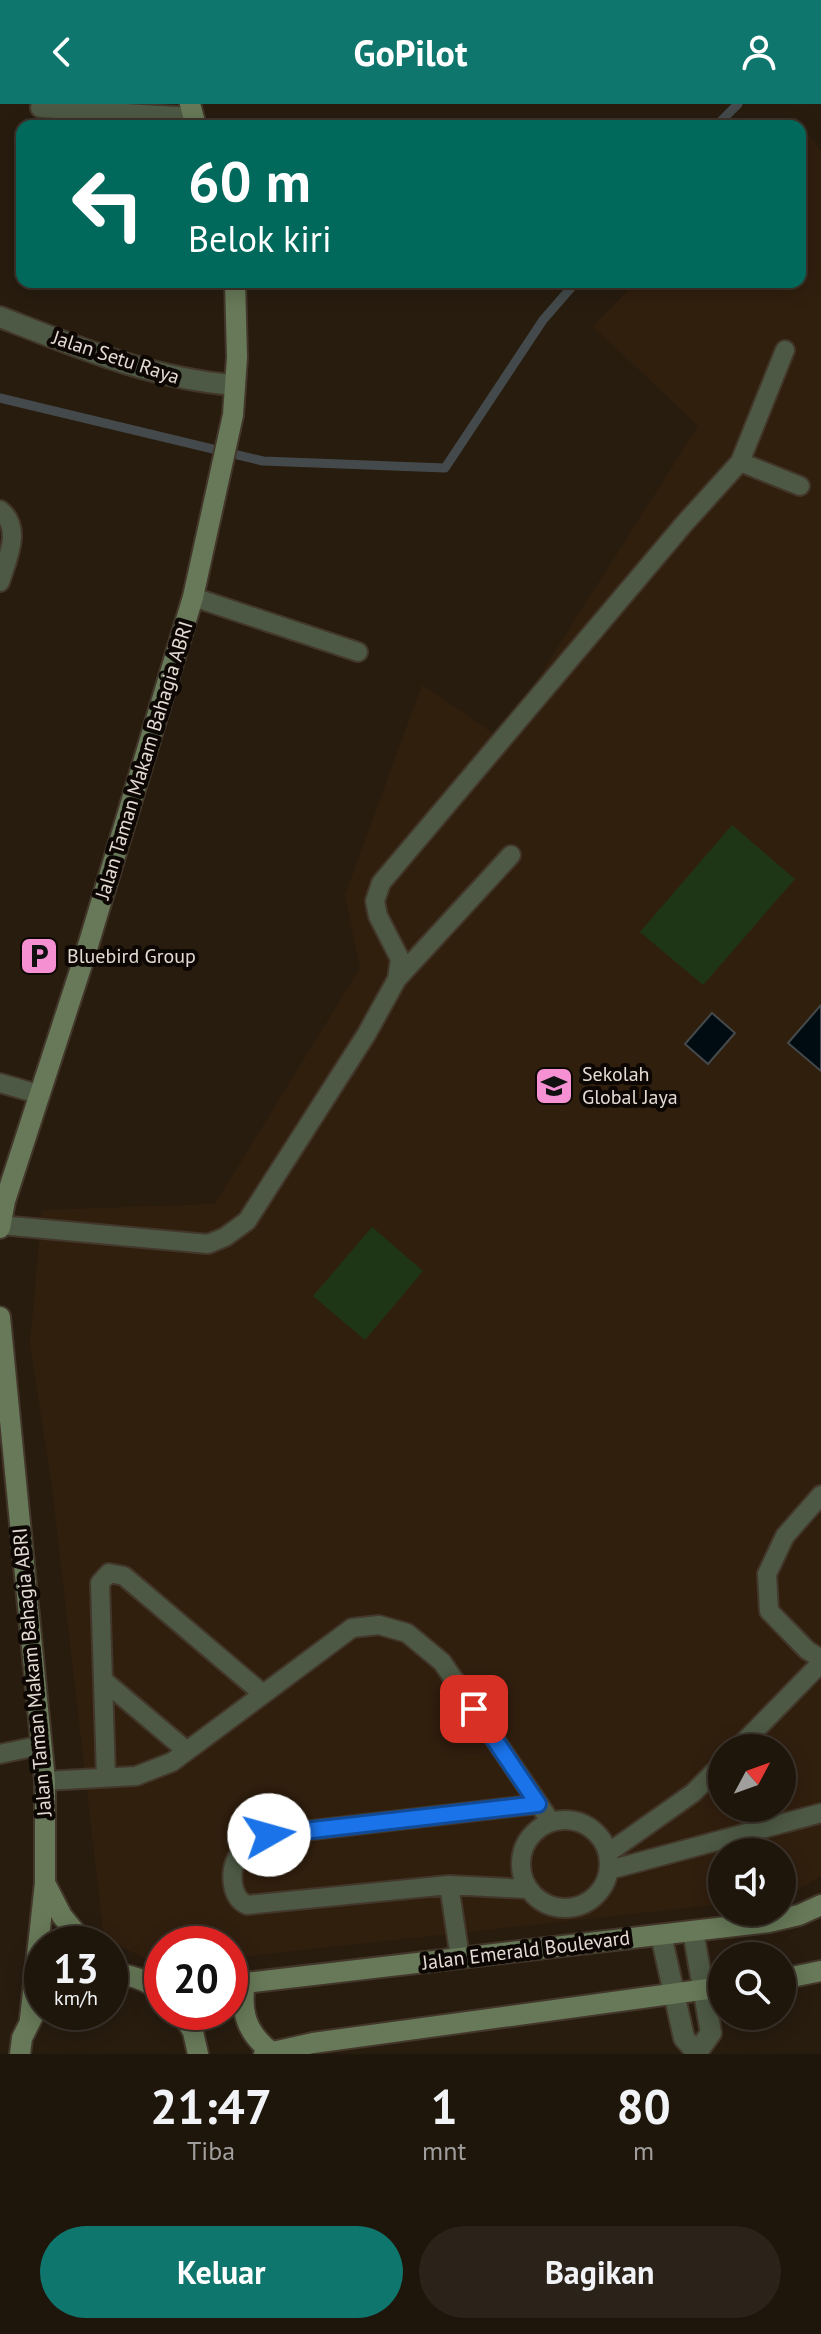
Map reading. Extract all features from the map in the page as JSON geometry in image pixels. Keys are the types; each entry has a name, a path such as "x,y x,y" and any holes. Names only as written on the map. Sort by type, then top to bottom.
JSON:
{"main road":[{"name":"Jalan Taman Makam Bahagia ABRI","path":"0,1226 5,1201 87,949 193,597 233,415 237,357 235,288"},
{"name":"Jalan Taman Makam Bahagia ABRI","path":"0,1317 45,1781 45,1883 21,2041"},
{"name":"Jalan Taman Makam Bahagia ABRI","path":"45,1883 70,1926"},
{"name":"Jalan Emerald Boulevard","path":"248,1985 769,1922 799,1915 821,1905"},
{"path":"796,1976 821,1971"},
{"path":"248,2026 268,2053 313,2043 708,1990"},
{"path":"192,2030 198,2054"}],"street":[{"name":"Jalan Setu Raya","path":"0,317 125,364 200,383 235,385"},
{"path":"693,1931 708,1977"},
{"path":"661,1935 684,2038 698,2053 711,2030"}],"lane":[{"path":"40,108 193,116"},
{"path":"397,979 400,959 378,916 375,901 381,883 740,462 785,350"},
{"path":"740,462 800,486"},
{"path":"0,510 7,515 13,540 0,582"},
{"path":"193,597 358,652"},
{"path":"0,1226 208,1244 225,1237 247,1221 366,1035 397,979 511,855"},
{"path":"0,1083 38,1094"},
{"path":"751,1734 821,1661 769,1611 767,1574 785,1536 821,1495"},
{"path":"106,1778 100,1583 109,1573 124,1576 263,1694"},
{"path":"45,1781 136,1776 172,1762 352,1628 379,1625 407,1633 442,1662 551,1822"},
{"path":"103,1680 187,1751"},
{"path":"0,1754 42,1745"},
{"path":"608,1862 599,1837 585,1825 568,1820 551,1822 529,1838 520,1863 527,1889 548,1906 575,1908 598,1895 608,1862 708,1778"},
{"path":"527,1889 449,1885 247,1905 240,1902 233,1889 237,1859 255,1840 269,1835 538,1804"},
{"path":"608,1862 821,1813"},
{"path":"449,1885 460,1958"}],"shaded area":[{"name":"Sekolah Global Jaya","path":"806,131 821,151 821,1876 796,1892 796,1838 708,1838 708,1906 248,1956 248,1926 144,1926 144,1958 128,1950 128,1926 103,1926 52,1487 30,1344 42,1210 215,1204 360,968 345,895 422,685 500,738 698,426 593,326 630,288 806,288"},
{"path":"821,1005 821,1071 788,1043"},
{"path":"712,1013 735,1033 708,1064 685,1044"}],"green space":[{"path":"732,825 795,879 703,985 640,932"},
{"path":"372,1227 423,1271 365,1340 313,1296"}],"waterway":[{"path":"722,120 738,104"},
{"path":"0,398 263,461 445,468 543,320 571,288"}],"place":[{"name":"Bluebird Group","path":"39,956"},
{"name":"Sekolah Global Jaya","path":"554,1086"}],"route":[{"path":"269,1835 538,1804 474,1709"}]}
